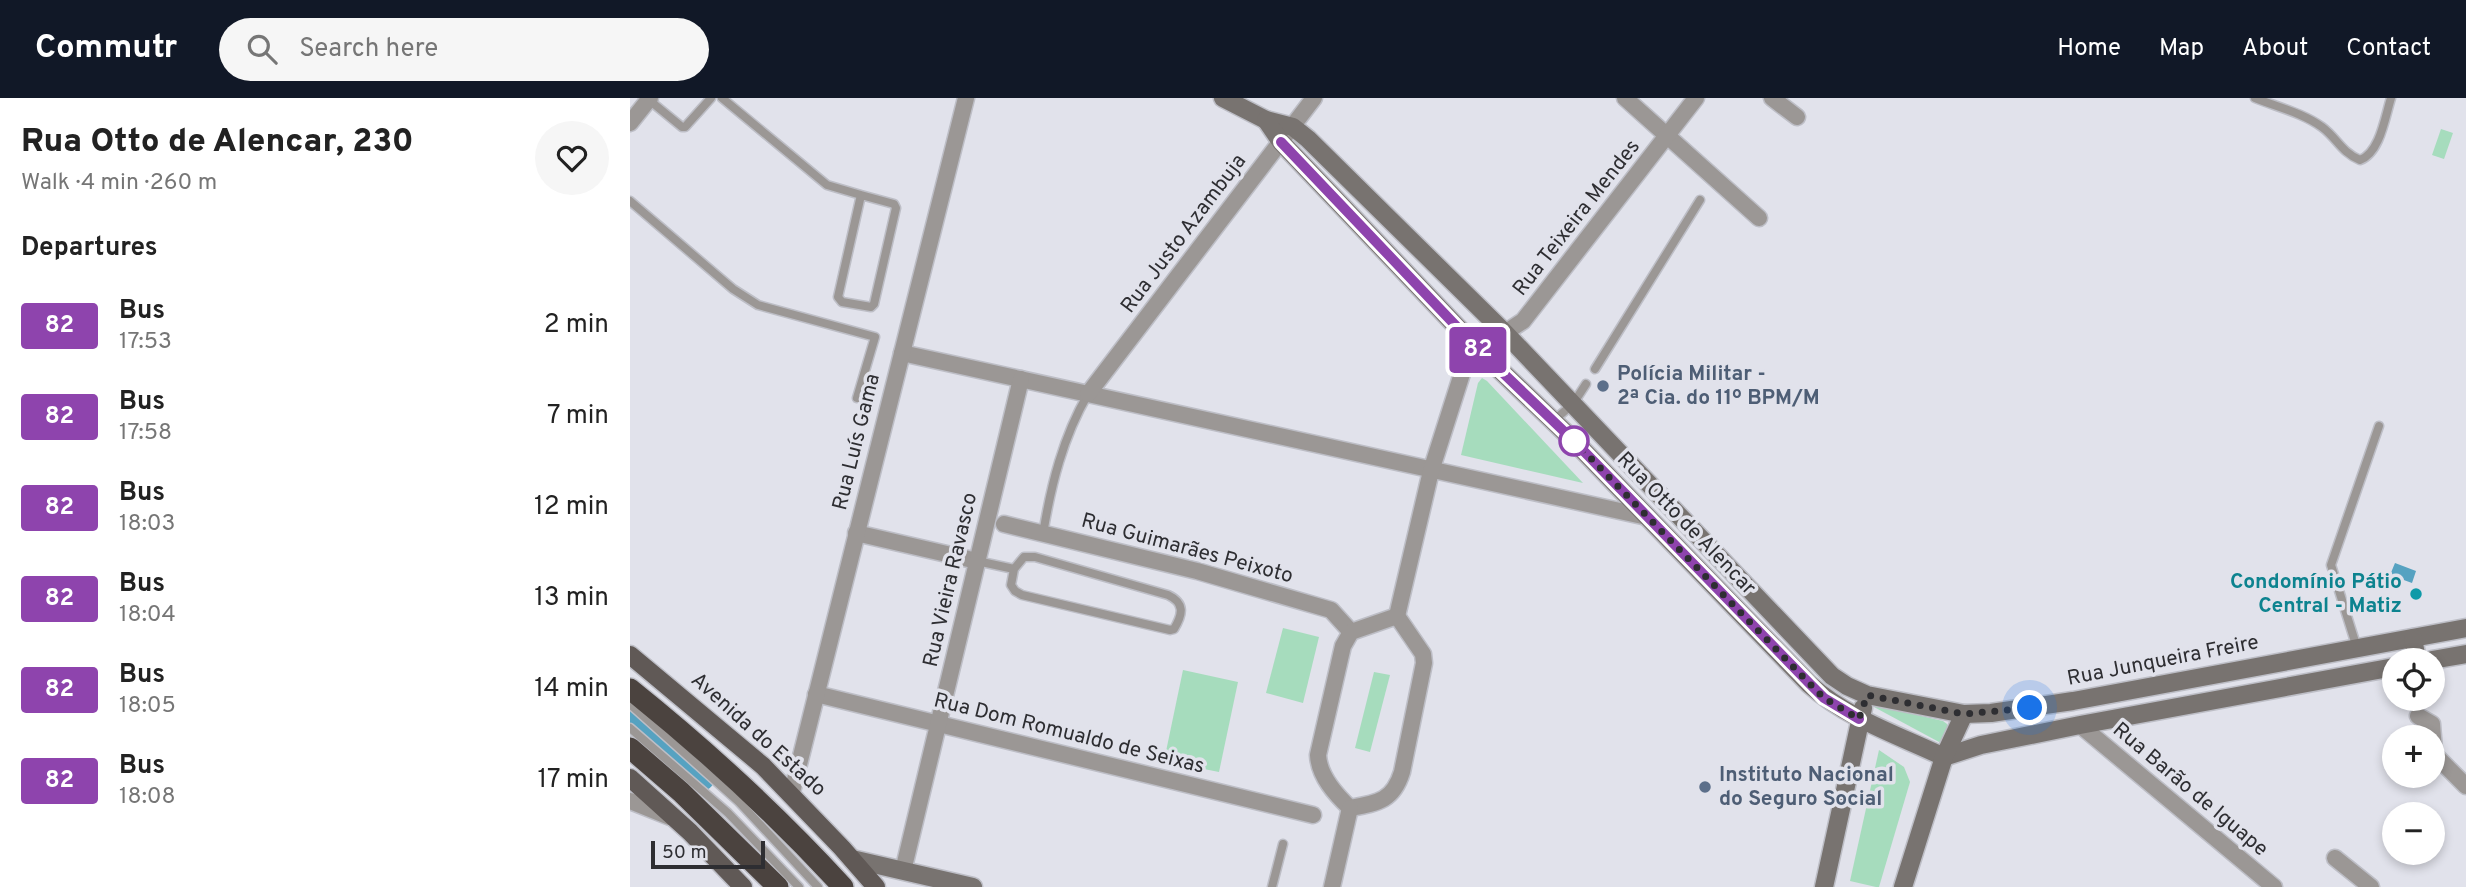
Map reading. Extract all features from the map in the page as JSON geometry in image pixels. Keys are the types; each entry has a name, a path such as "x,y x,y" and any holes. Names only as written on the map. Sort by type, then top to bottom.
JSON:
{"highway":[{"path":"630,689 685,734 792,832 842,887"},
{"path":"630,748 681,792 778,887"}],"main road":[{"path":"1223,98 1266,120 1293,127"},
{"name":"Rua Otto de Alencar","path":"1266,120 1281,142 1478,349 1553,421 1810,684 1831,702 1859,719"},
{"name":"Rua Otto de Alencar","path":"1293,127 1506,334 1832,676 1867,695"},
{"name":"Rua Junqueira Freire","path":"1867,695 1964,714 2062,704 2466,628"},
{"path":"2413,638 2415,648"},
{"path":"2445,658 2466,654"},
{"name":"Avenida do Estado","path":"630,655 763,766 876,887"},
{"path":"1859,719 1944,757 1981,746 2080,725 2382,669"},
{"path":"1824,887 1859,719 1867,695"},
{"path":"1903,887 1944,757 1964,714"},
{"path":"630,778 743,887"},
{"path":"852,859 973,887"}],"street":[{"name":"Rua Luís Gama","path":"792,796 965,98"},
{"name":"Rua Justo Azambuja","path":"1088,394 1314,98"},
{"path":"1625,98 1759,218"},
{"name":"Rua Teixeira Mendes","path":"1478,349 1506,334 1535,308 1696,98"},
{"path":"1772,98 1797,117"},
{"path":"630,122 650,99"},
{"path":"1350,808 1375,803 1398,787 1424,663 1423,654 1397,616 1431,471 1463,363 1478,349"},
{"path":"901,353 1647,517"},
{"name":"Rua Vieira Ravasco","path":"903,871 1021,379"},
{"name":"Rua Guimarães Peixoto","path":"1004,524 1197,571 1331,610 1351,632"},
{"path":"856,533 977,561"},
{"path":"1350,808 1328,782 1318,755 1343,646 1351,632 1397,616"},
{"name":"Rua Dom Romualdo de Seixas","path":"816,694 1312,816"},
{"path":"2418,716 2432,724 2436,756 2466,786"},
{"name":"Rua Barão de Iguape","path":"2080,725 2274,887"},
{"path":"630,801 676,820"},
{"path":"1332,887 1350,808"},
{"path":"2335,858 2371,887"},
{"path":"2343,887 2354,874"}],"lane":[{"path":"650,99 685,127 711,98"},
{"path":"722,98 827,185 888,200 894,204 896,208 874,304 871,307 842,302 838,297 861,195"},
{"path":"2255,98 2312,120 2327,130 2346,154 2360,160 2368,157 2374,149 2391,98"},
{"path":"630,201 733,289 758,305 875,337 857,398"},
{"path":"1595,369 1700,201"},
{"path":"1553,421 1573,404 1586,384"},
{"path":"1043,534 1067,435 1088,394"},
{"path":"2357,648 2330,565 2379,426"},
{"path":"1024,557 1035,557 1168,595 1178,600 1181,606 1177,625 1170,630 1022,595 1011,585 1014,569 1024,557"},
{"path":"977,561 1014,569"},
{"path":"630,704 739,802 818,887"},
{"path":"630,728 728,813 799,887"},
{"path":"1272,887 1283,844"}],"green space":[{"path":"2441,129 2453,133 2444,159 2432,155"},
{"path":"1482,378 1583,483 1461,455 1478,383"},
{"path":"1283,628 1319,637 1303,703 1266,693"},
{"path":"1183,670 1238,682 1219,772 1164,761"},
{"path":"1374,672 1390,675 1370,752 1355,748"},
{"path":"1874,705 1943,721 1949,730 1946,738 1939,742"},
{"path":"1879,750 1904,767 1910,782 1879,887 1876,887 1850,881"}],"water":[{"path":"2395,563 2416,571 2412,583 2390,575"}],"waterway":[{"path":"630,715 701,777"}],"bus line":[{"name":"82","path":"1281,142 1478,349 1573,440 1824,698 1859,719"}],"place":[{"name":"Polícia Militar - 2ª Cia. do 11º BPM/M","path":"1603,386"},
{"name":"Condomínio Pátio Central - Matiz","path":"2416,594"},
{"name":"Instituto Nacional do Seguro Social","path":"1705,787"}],"route":[{"path":"1574,441 1810,684 1838,707 1859,719 1867,695 1964,714 2030,708"}]}
